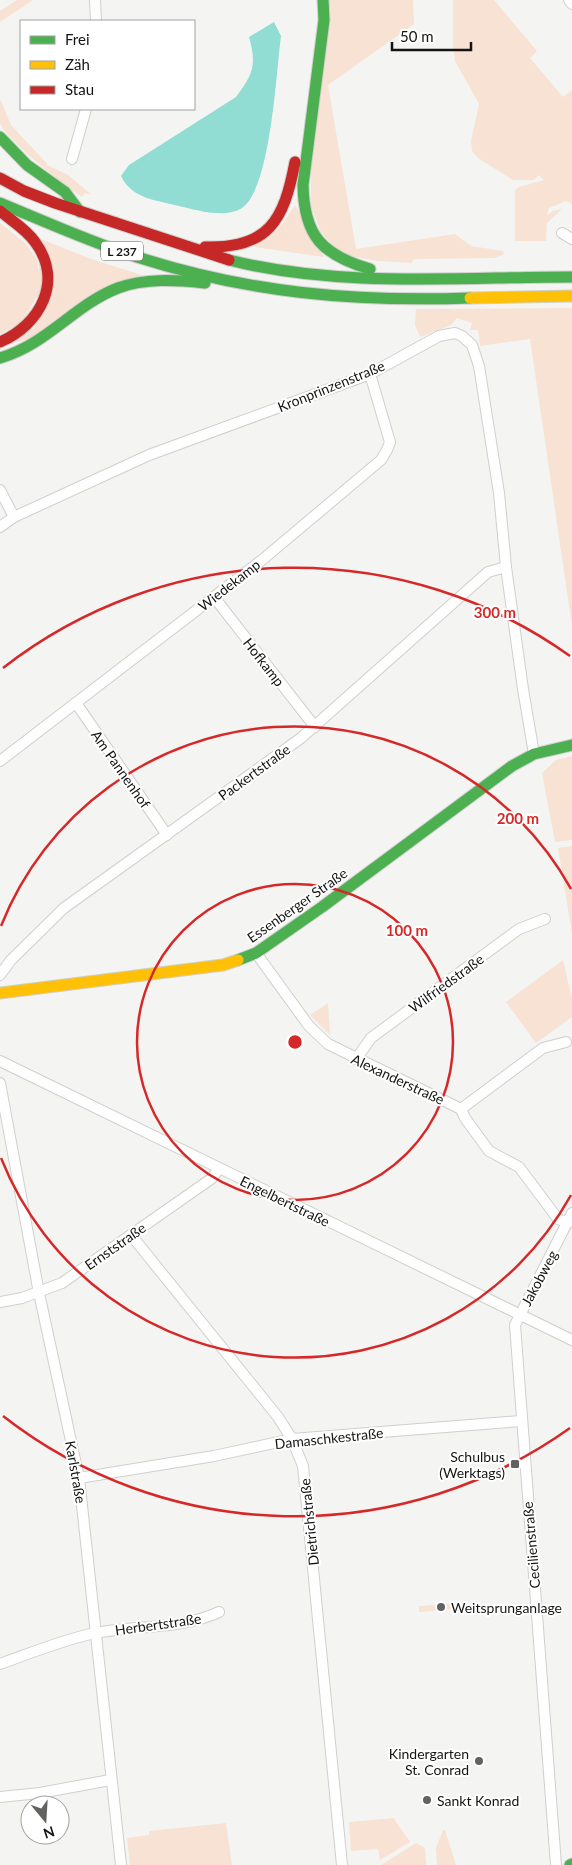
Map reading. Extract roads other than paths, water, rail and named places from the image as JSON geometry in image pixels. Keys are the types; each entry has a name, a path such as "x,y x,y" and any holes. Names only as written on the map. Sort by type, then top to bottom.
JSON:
{"main road":[{"path":"184,247 232,247 252,242 277,220 291,185 314,39 314,0"},
{"path":"323,0 324,20 303,185 306,222 318,242 341,261 402,278"},
{"path":"0,137 27,165 65,192 80,212"},
{"name":"L 237","path":"0,178 24,191 80,212 216,258 266,268 337,275 402,278 572,278"},
{"name":"L 237","path":"0,203 91,241 153,261 281,291 361,297 572,296"},
{"path":"0,211 28,234 39,248 47,280 45,297 38,314 27,328 11,339 0,342"},
{"path":"0,358 21,352 48,337 107,293 133,284 180,281 229,289 249,284"},
{"name":"Essenberger Straße","path":"0,993 223,965 256,953 322,907 512,766 534,754 572,745"}],"street":[{"path":"95,0 96,20"},
{"path":"569,0 572,4"},
{"path":"72,159 86,110"},
{"path":"562,233 572,239"},
{"name":"Kronprinzenstraße","path":"0,527 14,517 150,456 370,374 434,338 447,334 462,336 472,345 479,366 499,494 506,567 534,754"},
{"name":"Wiedekamp","path":"0,761 214,598 384,455 390,442 370,374"},
{"path":"0,490 14,517"},
{"name":"Packertstraße","path":"0,976 11,960 64,908 315,727 488,572 506,567"},
{"name":"Hofkamp","path":"214,598 315,727"},
{"name":"Am Pannenhof","path":"76,703 167,835"},
{"name":"Wilfriedstraße","path":"356,1059 372,1038 416,1005 519,929 545,919"},
{"name":"Alexanderstraße","path":"256,953 309,1026 328,1044 461,1109 543,1048 566,1042"},
{"name":"Engelbertstraße","path":"0,1061 572,1340"},
{"name":"Karlstraße","path":"0,1084 39,1293 79,1478 110,1780 121,1865"},
{"path":"461,1109 465,1118 489,1151 519,1167 558,1219 568,1223"},
{"name":"Ernststraße","path":"0,1302 39,1293 62,1283 211,1179 219,1169"},
{"name":"Jakobweg","path":"520,1316 572,1213"},
{"name":"Dietrichstraße","path":"131,1235 278,1417 292,1439 303,1466 342,1865"},
{"name":"Cecilienstraße","path":"520,1316 515,1325 521,1421 556,1865"},
{"name":"Damaschkestraße","path":"79,1478 214,1456 292,1439 521,1421"},
{"name":"Herbertstraße","path":"0,1664 66,1640 96,1633 199,1621 219,1612"},
{"path":"0,1796 40,1793 110,1780"}],"water":[{"path":"274,22 281,36 266,155 260,178 252,196 242,208 227,213 202,211 153,200 131,190 121,176 129,165 236,97 252,69 253,55 249,37"}],"place":[{"name":"Schulbus (Werktags)","path":"515,1464"},
{"name":"Weitsprunganlage","path":"441,1607"},
{"name":"Kindergarten St. Conrad","path":"479,1761"},
{"name":"Sankt Konrad","path":"427,1800"}]}
